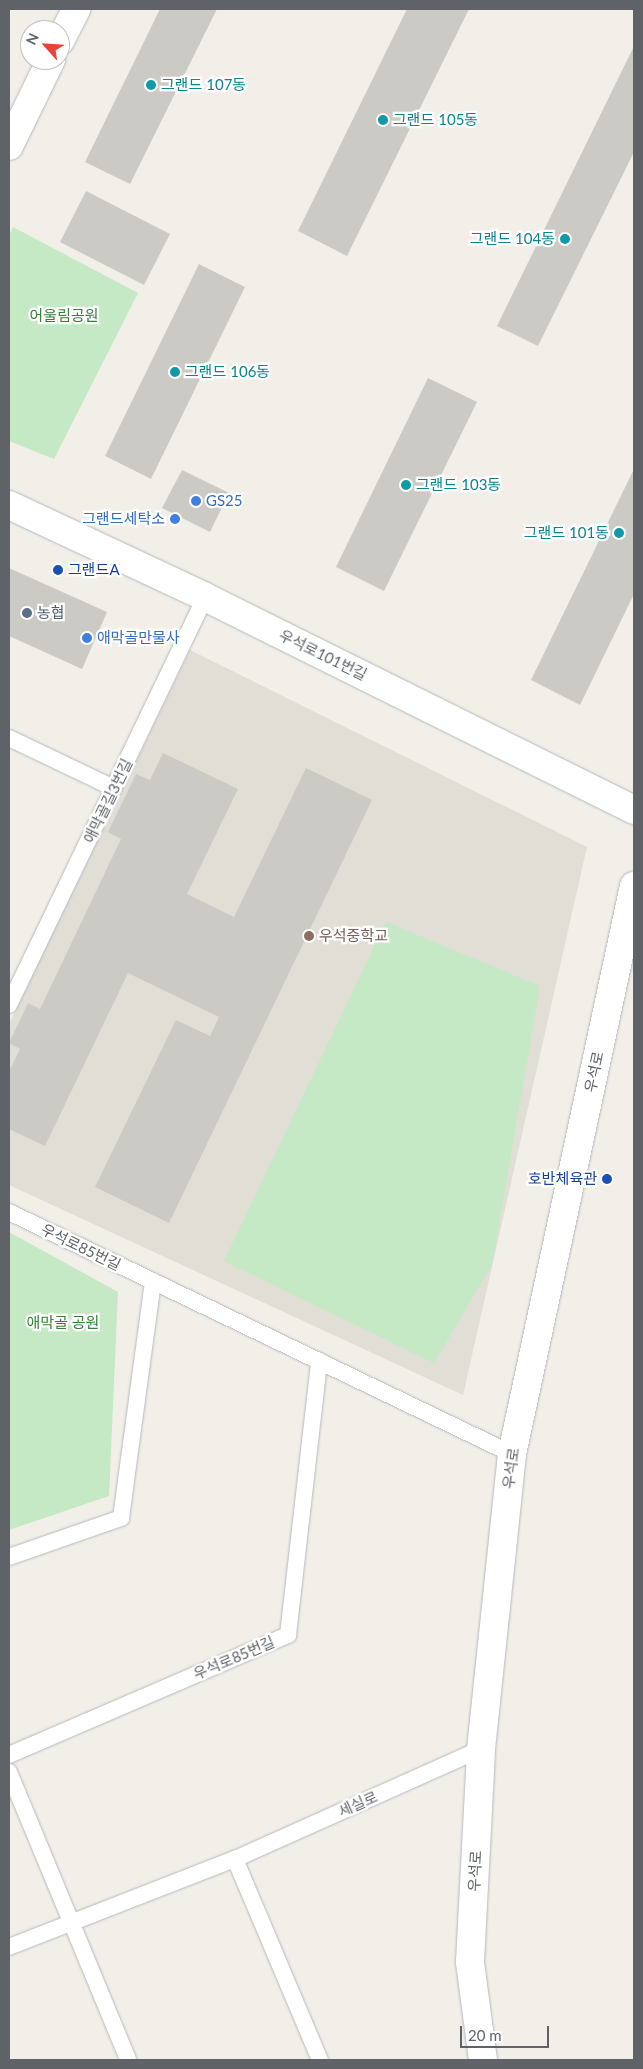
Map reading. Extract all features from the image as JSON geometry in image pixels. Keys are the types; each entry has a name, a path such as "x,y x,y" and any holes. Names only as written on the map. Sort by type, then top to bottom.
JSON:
{"street":[{"path":"70,21 76,9"},
{"path":"9,146 46,70"},
{"name":"우석로101번길","path":"9,505 205,597 634,810"},
{"name":"우석로","path":"483,2060 470,1962 481,1749 512,1454 634,886"}],"lane":[{"name":"애막골길3번길","path":"9,1005 205,597"},
{"path":"9,738 114,788"},
{"name":"우석로85번길","path":"9,1212 512,1454"},
{"path":"9,1557 121,1518 152,1281"},
{"name":"우석로85번길","path":"9,1755 288,1635 319,1361"},
{"name":"세실로","path":"9,1947 70,1921 235,1859 481,1749"},
{"path":"9,1772 128,2060"},
{"path":"235,1859 320,2060"}],"shaded area":[{"name":"우석중학교","path":"190,650 587,847 463,1395 9,1185 9,1024"}],"green space":[{"name":"어울림공원","path":"13,227 138,293 54,459 9,441 9,236"},
{"path":"386,922 540,986 492,1265 434,1363 224,1261"},
{"name":"애막골 공원","path":"9,1232 118,1292 109,1496 9,1530"}],"building":[{"name":"그랜드 107동","path":"160,9 217,9 130,184 85,162"},
{"name":"그랜드 105동","path":"407,9 469,9 347,256 298,231"},
{"name":"그랜드 104동","path":"634,46 634,152 538,346 497,326"},
{"path":"86,191 170,234 144,285 60,242"},
{"name":"그랜드 106동","path":"199,264 245,287 151,479 105,456"},
{"name":"그랜드 103동","path":"428,378 477,402 384,591 336,567"},
{"name":"그랜드 101동","path":"634,469 634,594 580,705 531,680"},
{"name":"GS25","path":"182,470 229,493 210,532 162,508"},
{"path":"9,568 107,612 82,669 9,636"},
{"path":"163,753 238,789 187,894 234,917 306,768 372,800 169,1223 95,1187 176,1020 210,1036 219,1017 128,973 45,1146 9,1129 9,1072 20,1049 9,1043 28,1003 40,1009 121,839 108,832 136,774 150,780"}],"place":[{"name":"그랜드 107동","path":"151,85"},
{"name":"그랜드 105동","path":"383,120"},
{"name":"그랜드 104동","path":"565,239"},
{"name":"그랜드 106동","path":"175,372"},
{"name":"그랜드 103동","path":"406,485"},
{"name":"GS25","path":"196,501"},
{"name":"그랜드세탁소","path":"175,519"},
{"name":"그랜드 101동","path":"619,533"},
{"name":"그랜드A","path":"58,570"},
{"name":"농협","path":"27,613"},
{"name":"애막골만물사","path":"87,638"},
{"name":"우석중학교","path":"309,936"},
{"name":"호반체육관","path":"607,1179"}]}
